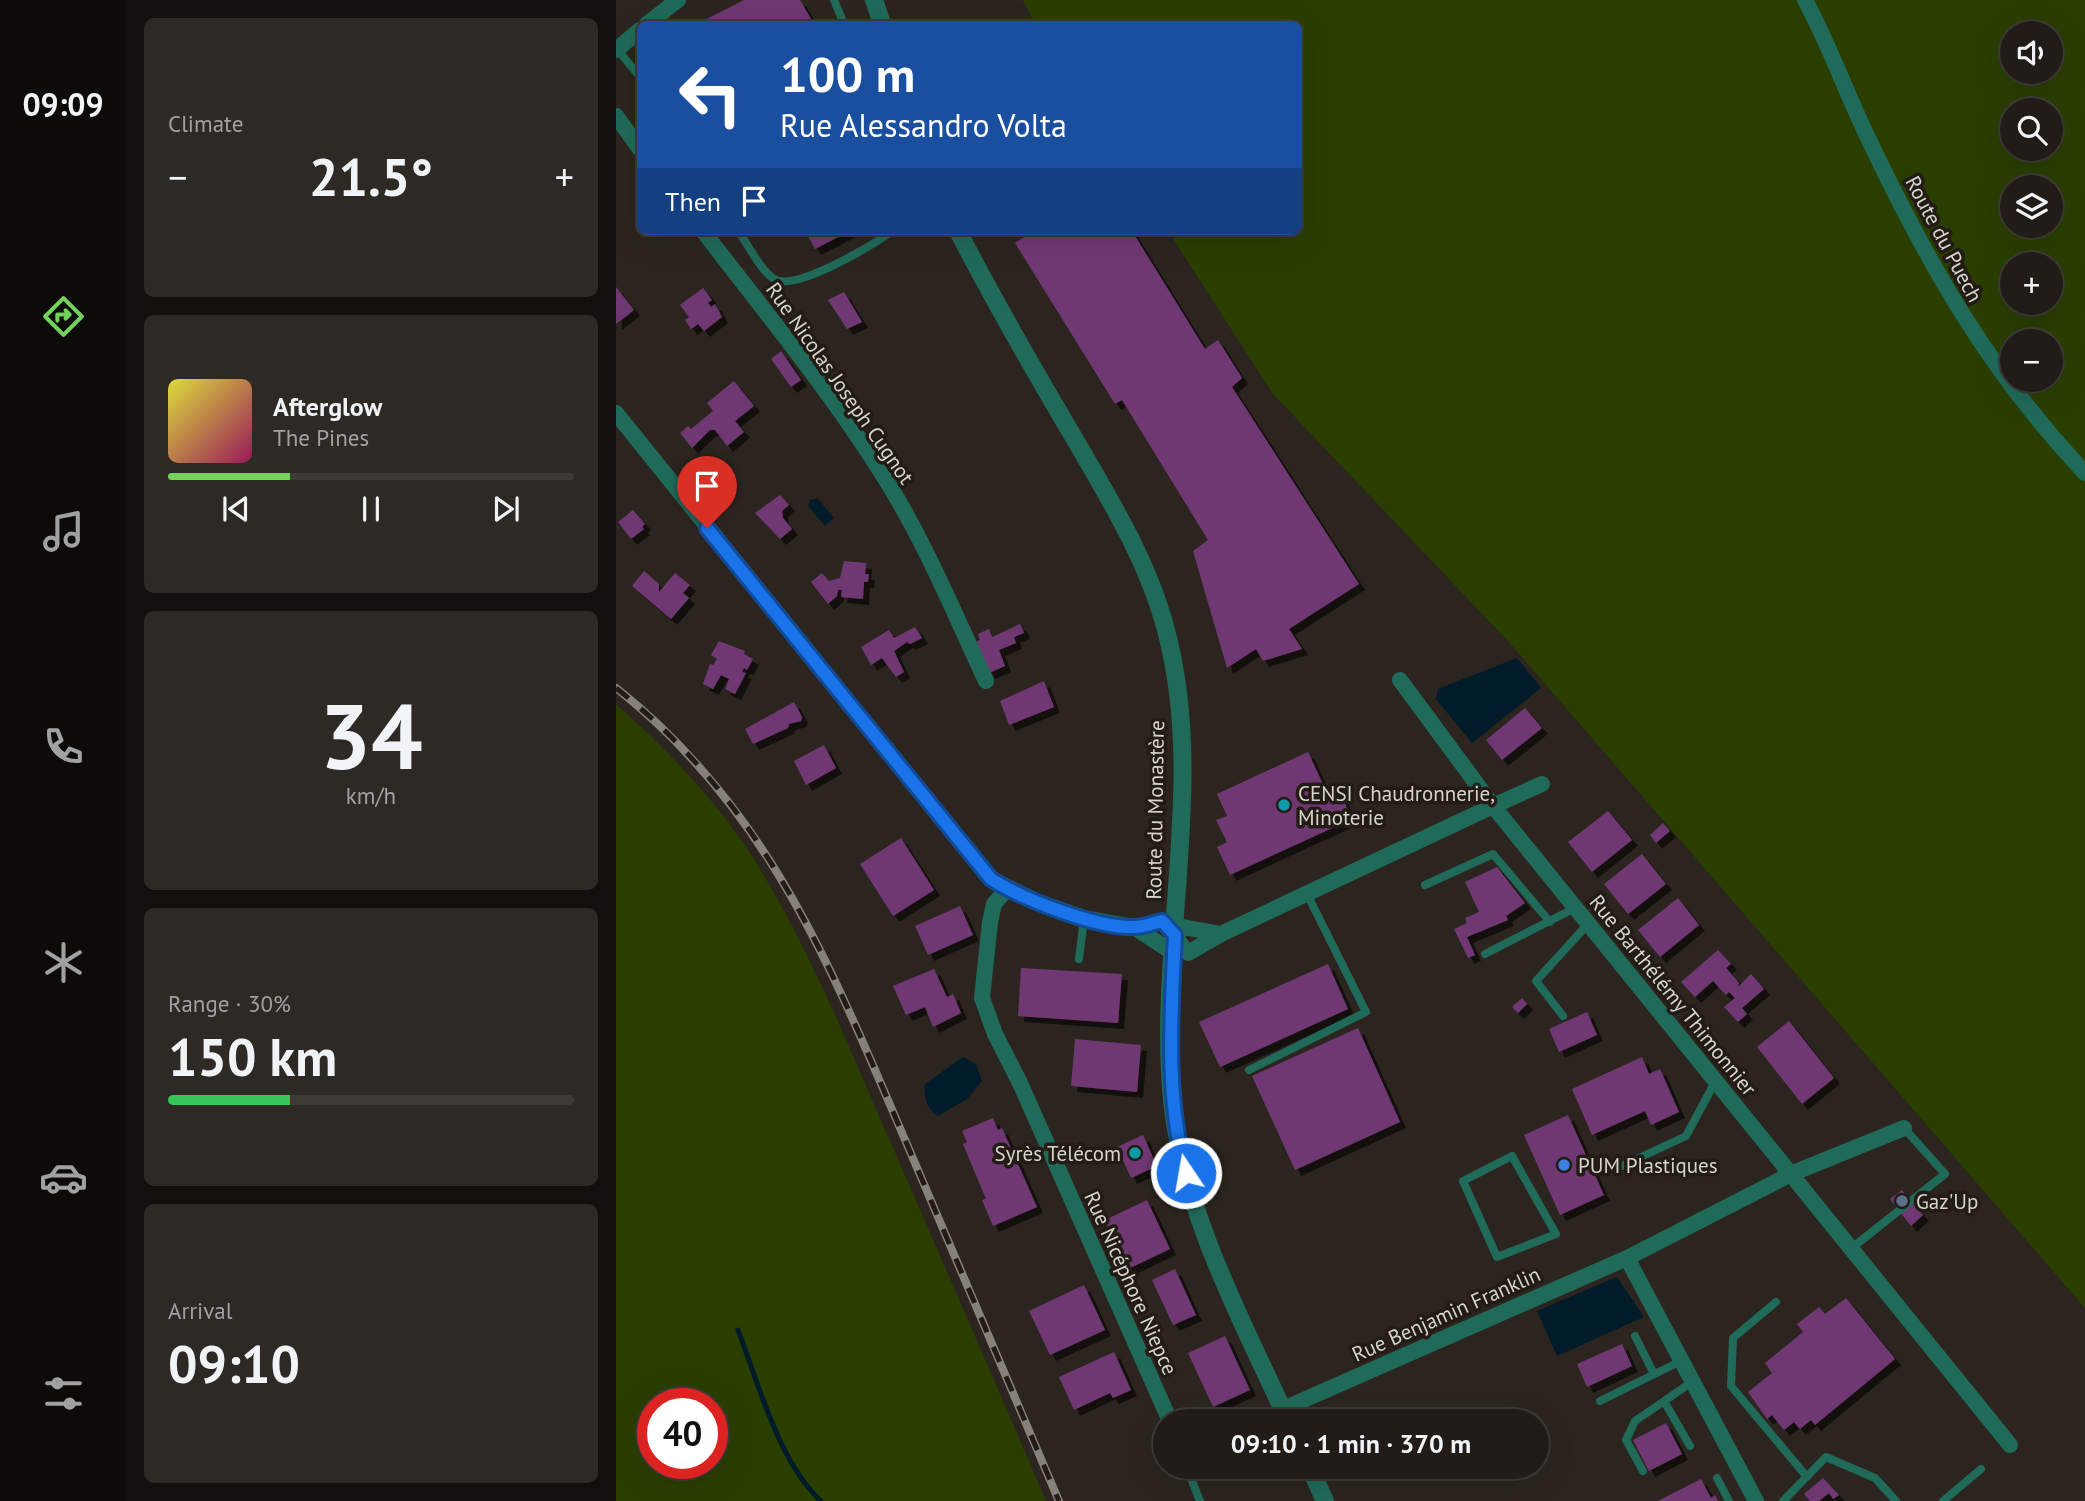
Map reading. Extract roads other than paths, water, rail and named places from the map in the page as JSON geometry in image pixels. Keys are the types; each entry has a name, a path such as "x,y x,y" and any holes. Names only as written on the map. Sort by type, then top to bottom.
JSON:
{"street":[{"path":"651,21 678,0"},
{"path":"874,0 881,21"},
{"name":"Route du Puech","path":"1804,0 1830,46 1879,162 1932,265 1976,340 2043,429 2085,473"},
{"path":"617,49 637,32"},
{"path":"616,117 637,145"},
{"name":"Rue Nicolas Joseph Cugnot","path":"707,235 822,387 887,481 921,541 985,681"},
{"name":"Route du Monastère","path":"960,235 996,304 1122,521 1147,575 1166,631 1180,727 1171,1020 1172,1098 1181,1155 1195,1209 1283,1409"},
{"path":"616,413 979,866 1007,889 1084,918 1134,927 1166,948 1183,927 1221,934 1542,784"},
{"name":"Rue Barthélémy Thimonnier","path":"1400,680 1493,806 1715,1082 1853,1247 2010,1445"},
{"name":"Rue Nicéphore Niepce","path":"1007,889 995,904 990,922 982,998 995,1034 1020,1083 1165,1409"},
{"name":"Rue Benjamin Franklin","path":"1299,1409 1627,1258 1793,1173 1904,1128"},
{"path":"1627,1258 1756,1501"},
{"path":"1315,1479 1325,1501"}],"lane":[{"path":"834,0 843,21"},
{"path":"617,49 637,73"},
{"path":"741,235 772,278 784,282 806,278 886,235"},
{"path":"1425,886 1493,854 1550,922"},
{"path":"1249,1070 1366,1012 1307,894"},
{"path":"1485,954 1575,908"},
{"path":"1079,959 1084,918"},
{"path":"1563,1016 1536,981 1588,924"},
{"path":"1622,1166 1686,1136 1715,1082"},
{"path":"1853,1247 1945,1174 1904,1128"},
{"path":"1512,1156 1556,1234 1497,1257 1463,1181 1512,1156"},
{"path":"1776,1302 1733,1338 1731,1386 1807,1477"},
{"path":"1635,1336 1654,1374"},
{"path":"1600,1401 1681,1361"},
{"path":"1643,1471 1626,1440 1635,1421 1692,1382"},
{"path":"1664,1401 1690,1446"},
{"path":"1783,1501 1826,1457 1875,1478 1896,1501"},
{"path":"1943,1501 1982,1469"},
{"path":"1717,1478 1729,1501"},
{"path":"1191,1479 1200,1501"}],"water":[{"path":"817,498 834,518 825,526 808,506 810,500"},
{"path":"1517,658 1541,688 1472,743 1436,699 1438,689"},
{"path":"963,1057 976,1064 982,1081 967,1099 938,1116 927,1102 925,1084"},
{"path":"1617,1277 1644,1317 1557,1356 1537,1311"}],"waterway":[{"path":"738,1330 782,1444 793,1466 821,1501"}],"railway":[{"path":"616,688 671,737 718,789 759,844 794,902 855,1025 1059,1501"}],"place":[{"name":"CENSI Chaudronnerie, Minoterie","path":"1284,805"},
{"name":"Syrès Télécom","path":"1135,1153"},
{"name":"PUM Plastiques","path":"1564,1165"},
{"name":"Gaz'Up","path":"1902,1201"}]}
